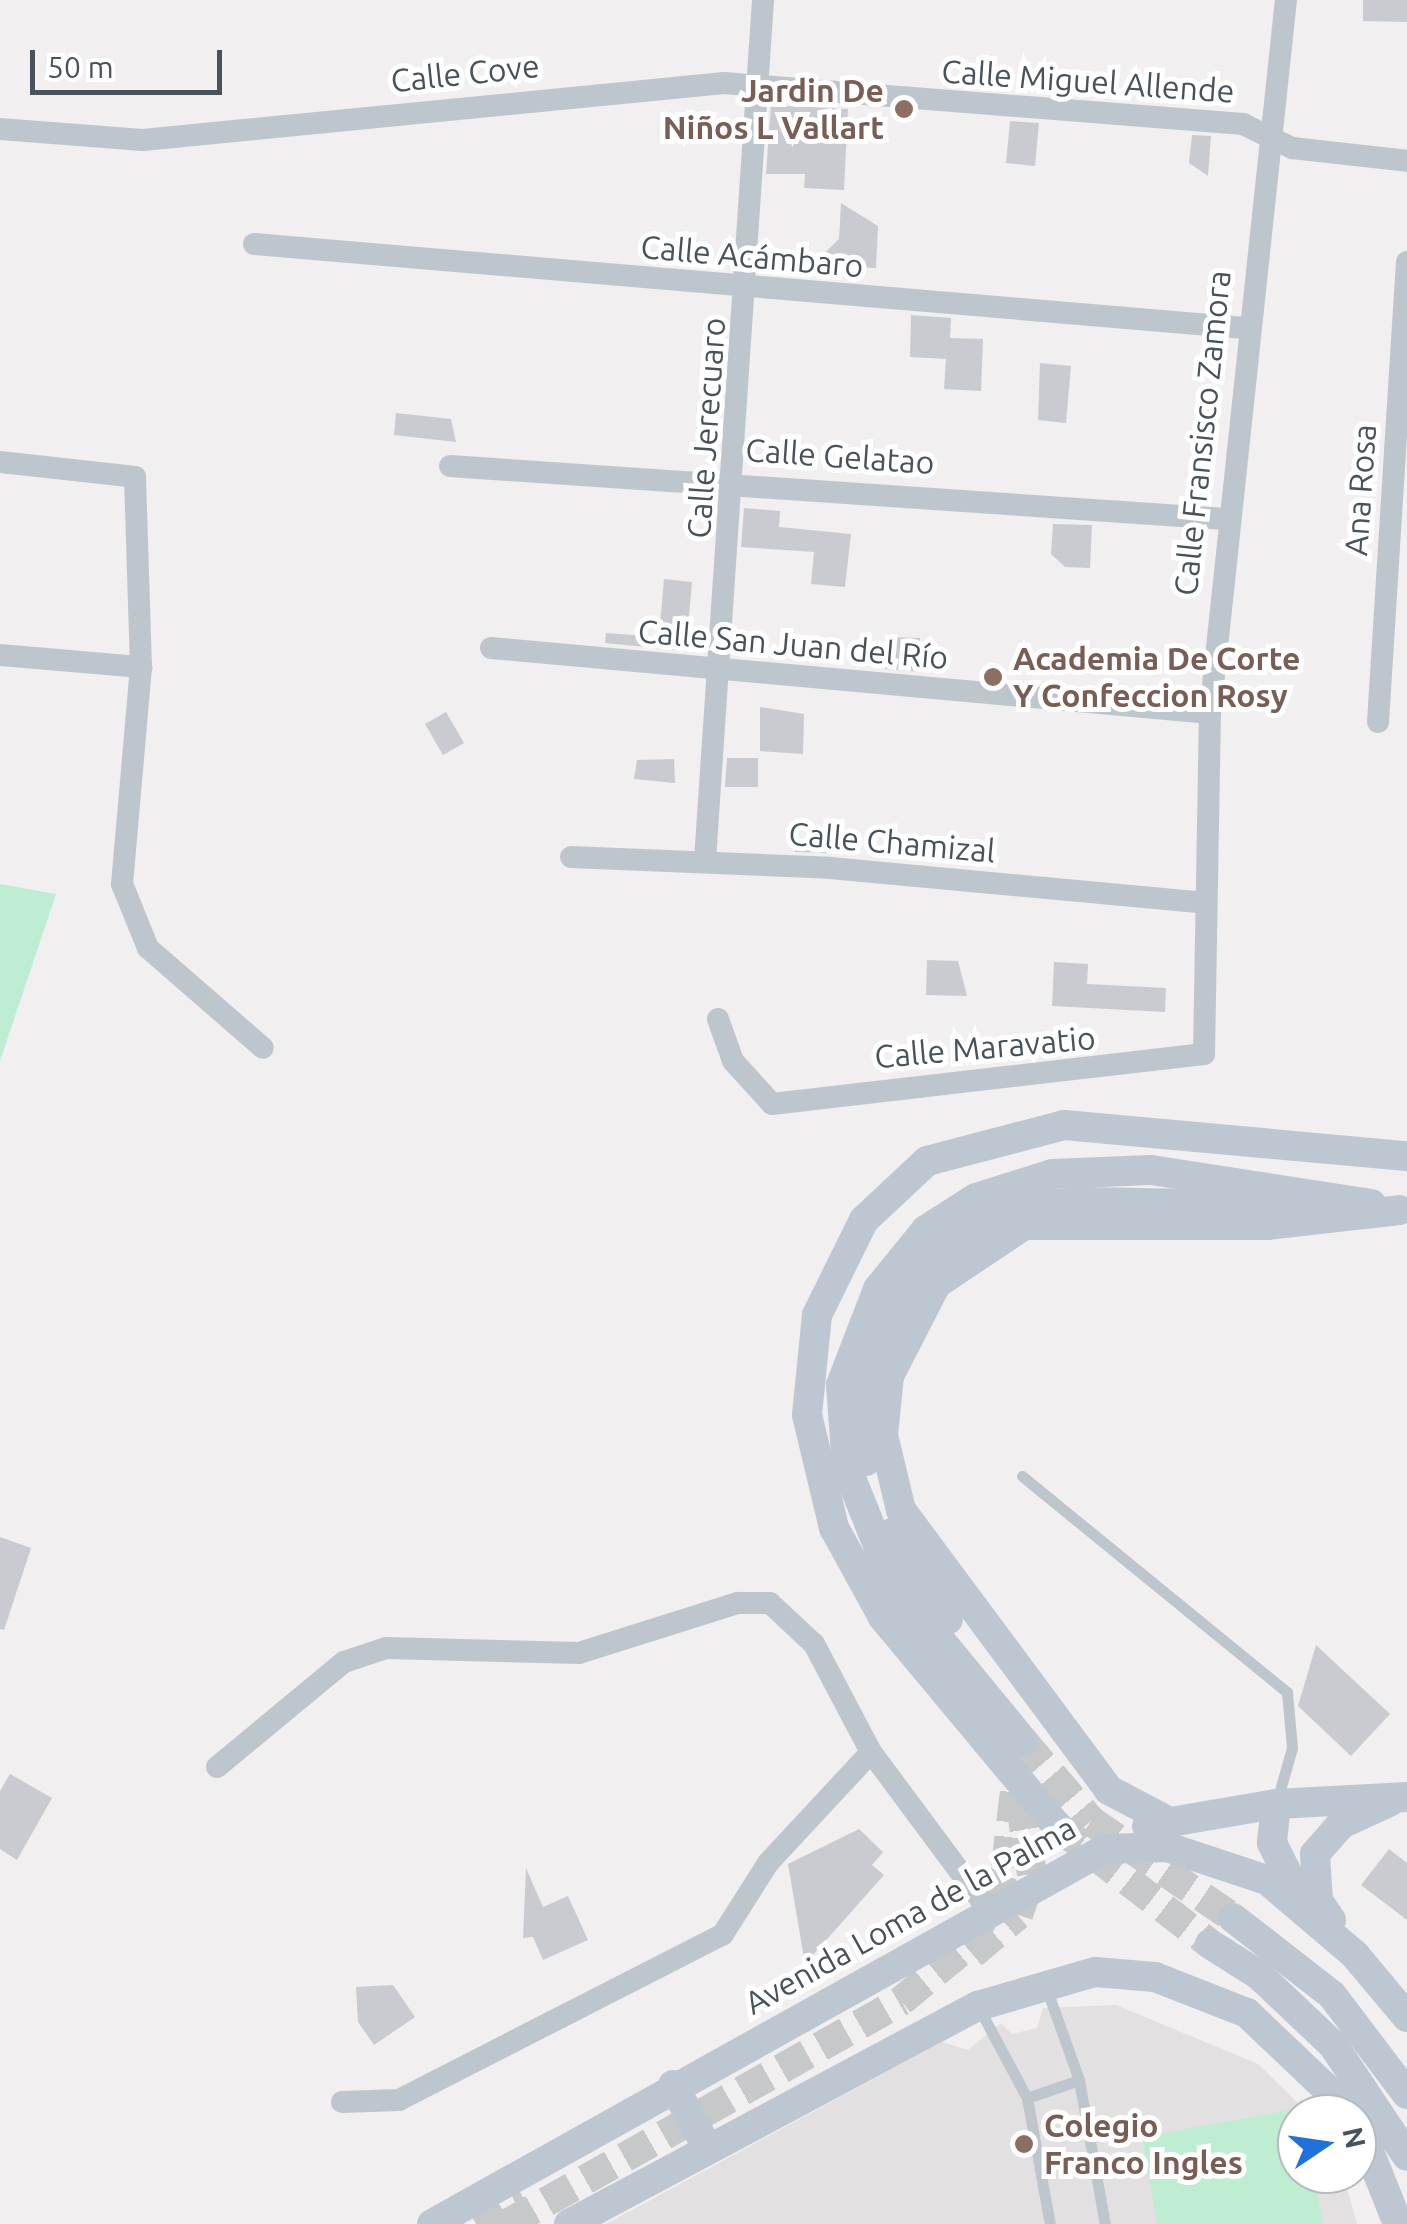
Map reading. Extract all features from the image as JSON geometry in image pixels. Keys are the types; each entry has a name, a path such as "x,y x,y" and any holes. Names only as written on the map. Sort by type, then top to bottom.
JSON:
{"main road":[{"path":"1019,1798 1009,1746 884,1617 834,1528 806,1415 817,1315 864,1220 927,1162 1064,1125 1407,1156"},
{"path":"1058,1826 1009,1746 893,1583 847,1468 841,1385 878,1290 926,1230 976,1198 1052,1174 1151,1170 1403,1210"},
{"path":"1001,1692 905,1562 864,1452 863,1399 904,1290 976,1224 1028,1206 1403,1210"},
{"path":"1162,1818 1110,1790 901,1510 883,1435 896,1360 936,1284 1024,1225 1268,1225 1403,1210"},
{"path":"1104,1848 1162,1818 1276,1804 1404,1797"},
{"path":"1356,1955 1318,1901 1315,1854 1341,1824 1404,1797"},
{"path":"1276,1804 1272,1843 1303,1904"},
{"name":"Avenida Loma de la Palma","path":"432,2224 673,2085 1104,1848 1209,1856 1303,1904 1356,1955 1407,2017"},
{"path":"1233,1918 1332,1995 1407,2094"},
{"path":"1210,1944 1259,1975 1333,2045 1407,2156"},
{"path":"568,2224 978,2006 1044,1982 1135,1975 1211,1995 1292,2047 1335,2094"},
{"path":"673,2085 707,2147"},
{"path":"1377,2171 1398,2224"}],"street":[{"name":"Calle Jerecuaro","path":"705,860 748,289 763,0"},
{"name":"Calle Fransisco Zamora","path":"1204,1054 1210,713 1225,518 1266,132 1286,0"},
{"name":"Calle Cove","path":"0,129 143,140 690,83 758,89"},
{"name":"Calle Miguel Allende","path":"758,89 1266,132 1292,148 1407,161"},
{"name":"Calle Acámbaro","path":"254,244 748,289 1244,328"},
{"name":"Ana Rosa","path":"1378,722 1407,262"},
{"path":"0,462 135,477 141,667 123,833 133,920 148,948 263,1048"},
{"name":"Calle Gelatao","path":"450,466 735,480 1225,518"},
{"name":"Calle San Juan del Río","path":"491,648 1210,713"},
{"path":"0,655 141,667"},
{"name":"Calle Chamizal","path":"571,857 705,860 1206,903"},
{"name":"Calle Maravatio","path":"718,1020 733,1061 772,1104 1204,1054"},
{"path":"217,1767 344,1662 386,1648 579,1652 738,1602 770,1603 814,1644 871,1752 989,1911"},
{"path":"342,2102 399,2100 722,1934 768,1864 871,1752"}],"lane":[{"path":"1022,1476 1287,1692 1292,1748 1276,1804"},
{"path":"1044,1982 1079,2080 1105,2224"},
{"path":"978,2006 1027,2098 1050,2224"},
{"path":"1027,2098 1079,2080"}],"shaded area":[{"name":"Colegio Franco Ingles","path":"1116,2005 1258,2064 1289,2094 1277,2094 1277,2194 1349,2194 1357,2224 606,2224 942,2042 968,2050 1001,2023 1012,2034 1037,2028 1043,2008"}],"green space":[{"path":"0,884 56,894 0,1061"},
{"path":"1277,2112 1277,2194 1318,2194 1323,2224 1157,2224 1142,2137"}],"building":[{"path":"1363,0 1407,0 1407,22 1363,21"},
{"path":"771,105 848,109 844,190 804,188 805,174 766,174"},
{"path":"1010,121 1039,123 1035,166 1006,163"},
{"path":"1192,135 1211,136 1208,176 1189,163"},
{"path":"841,203 878,226 876,268 812,265 839,239"},
{"path":"911,315 951,318 950,338 983,339 981,391 944,389 946,359 910,357"},
{"path":"1040,363 1071,366 1066,423 1038,420"},
{"path":"396,413 451,419 456,442 394,435"},
{"path":"744,508 780,511 779,527 851,534 845,587 811,584 814,552 741,547"},
{"path":"1053,524 1092,525 1090,568 1065,567 1051,554"},
{"path":"664,579 692,582 686,651 605,643 606,633 659,637"},
{"path":"885,637 920,638 920,672 885,669"},
{"path":"760,707 804,714 803,754 760,751"},
{"path":"446,712 464,743 443,755 425,724"},
{"path":"727,758 758,758 758,787 725,787"},
{"path":"674,759 675,783 634,779 637,760"},
{"path":"796,843 831,846 831,853 795,852"},
{"path":"927,960 958,961 967,996 926,995"},
{"path":"1054,962 1088,964 1087,984 1166,988 1165,1012 1052,1006"},
{"path":"0,1537 31,1548 4,1630 0,1629"},
{"path":"1316,1645 1390,1714 1351,1756 1298,1706"},
{"path":"10,1774 52,1798 17,1860 0,1849 0,1791"},
{"path":"859,1829 883,1852 872,1865 884,1875 805,1964 788,1864"},
{"path":"1389,1849 1407,1863 1407,1920 1361,1885"},
{"path":"526,1868 543,1907 568,1896 588,1940 543,1960 533,1937 523,1938"},
{"path":"393,1985 415,2017 374,2045 358,2022 356,1987"}],"tunnel":[{"path":"507,2224 901,2001 972,1942 1006,1867 1019,1758 1011,1716"},
{"path":"1023,1741 1091,1821 1233,1918"},
{"path":"972,1954 1018,1915 1032,1874 1020,1801"},
{"path":"1057,1826 1210,1944"},
{"path":"476,2224 523,2197"}],"place":[{"name":"Jardin De Niños L Vallart","path":"904,109"},
{"name":"Academia De Corte Y Confeccion Rosy","path":"993,677"},
{"name":"Colegio Franco Ingles","path":"1024,2144"}]}
